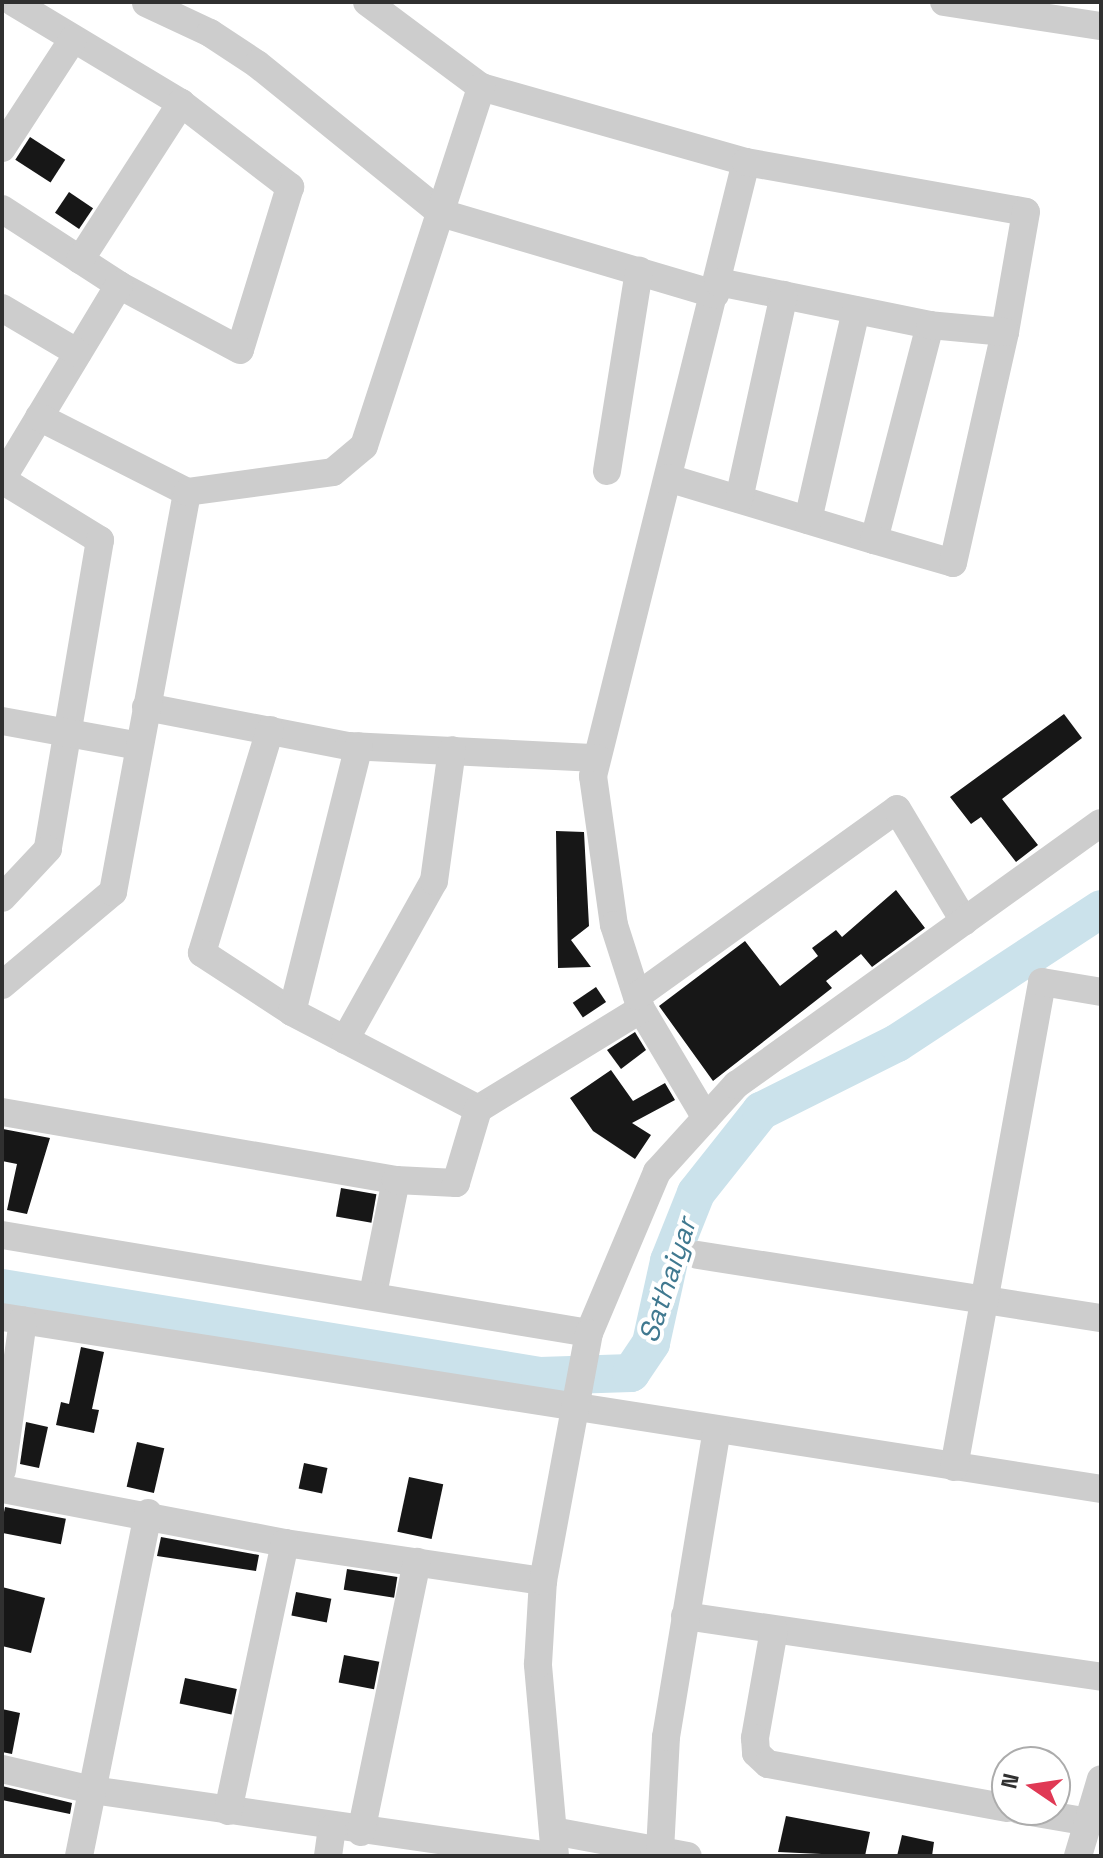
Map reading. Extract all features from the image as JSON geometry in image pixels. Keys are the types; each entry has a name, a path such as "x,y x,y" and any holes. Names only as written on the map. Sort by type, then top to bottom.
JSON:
{"street":[{"path":"2,209 119,285 240,350 290,187 181,103 13,2"},
{"path":"367,2 481,87 746,162 1026,212 1005,332 953,563 668,478"},
{"path":"944,2 1101,26"},
{"path":"146,3 210,33 257,64 441,213 639,271 716,288 784,295 930,325 1005,332"},
{"path":"2,148 73,39"},
{"path":"39,417 187,492 333,472 364,446 481,87"},
{"path":"80,260 181,103"},
{"path":"706,1118 639,1003 614,925 593,776 746,162"},
{"path":"607,471 639,271"},
{"path":"2,898 48,849 100,540 2,480 119,285"},
{"path":"739,499 784,295"},
{"path":"2,308 78,353"},
{"path":"808,520 856,310"},
{"path":"874,540 930,325"},
{"path":"2,985 113,892 187,492"},
{"path":"146,707 359,746 597,758"},
{"path":"2,721 139,746"},
{"path":"270,730 202,953 292,1012 478,1109"},
{"path":"292,1012 359,746"},
{"path":"345,1040 434,881 452,750"},
{"path":"2,1112 396,1180 456,1183 478,1109 639,1003 897,809 964,921"},
{"path":"553,1848 538,1664 543,1581 587,1341 657,1172 736,1085 1101,823"},
{"path":"954,1467 1042,982 1101,992"},
{"path":"373,1294 396,1180"},
{"path":"2,1235 373,1294 587,1341"},
{"path":"698,1255 1101,1318"},
{"path":"2,1470 12,1318 577,1398 717,1430 1101,1489"},
{"path":"660,1851 666,1737 717,1430"},
{"path":"2,1489 148,1513 285,1543 543,1581"},
{"path":"79,1856 148,1513"},
{"path":"228,1811 285,1543"},
{"path":"361,1832 417,1562"},
{"path":"685,1616 1101,1677"},
{"path":"774,1630 755,1738 756,1753 768,1764 991,1805"},
{"path":"2,1769 92,1790 361,1832 553,1848 660,1851 688,1856"},
{"path":"1078,1856 1101,1779"},
{"path":"1071,1819 1089,1822"},
{"path":"328,1856 332,1828"}],"building":[{"path":"30,137 65,160 51,183 15,160"},
{"path":"69,192 93,208 79,229 55,213"},
{"path":"1064,714 1082,738 1002,799 1038,845 1016,862 981,817 971,824 950,797"},
{"path":"556,831 584,832 589,926 571,940 591,967 558,968"},
{"path":"896,890 925,928 872,967 861,954 826,981 832,988 713,1081 659,1006 745,941 780,986 818,956 812,948 836,930 842,937"},
{"path":"596,987 606,1002 583,1018 573,1003"},
{"path":"635,1032 646,1050 621,1069 607,1050"},
{"path":"611,1070 633,1101 665,1083 675,1100 632,1123 651,1135 635,1159 593,1131 570,1098"},
{"path":"3,1129 50,1138 27,1214 7,1210 17,1164 2,1161"},
{"path":"341,1188 376,1194 371,1223 336,1217"},
{"path":"81,1347 104,1352 92,1409 99,1410 94,1433 56,1425 61,1402 69,1404"},
{"path":"26,1422 48,1427 39,1468 20,1464"},
{"path":"137,1442 164,1448 154,1493 127,1487"},
{"path":"304,1463 327,1468 322,1493 299,1488"},
{"path":"409,1477 443,1484 432,1539 397,1532"},
{"path":"5,1507 66,1519 61,1544 2,1533"},
{"path":"161,1537 259,1555 256,1571 157,1556"},
{"path":"347,1569 397,1577 394,1598 344,1590"},
{"path":"2,1587 45,1598 31,1653 2,1646"},
{"path":"296,1592 331,1599 327,1622 291,1616"},
{"path":"344,1655 379,1662 374,1689 339,1682"},
{"path":"185,1678 237,1689 231,1714 180,1703"},
{"path":"2,1709 20,1713 12,1754 2,1752"},
{"path":"2,1786 72,1803 70,1814 2,1800"},
{"path":"786,1816 870,1832 865,1856 778,1852"},
{"path":"902,1835 934,1842 932,1856 897,1856"}],"waterway":[{"name":"Sathaiyar","path":"2,1288 540,1376 631,1373 651,1343 669,1261 696,1193 761,1111 897,1043 1101,909"}]}
